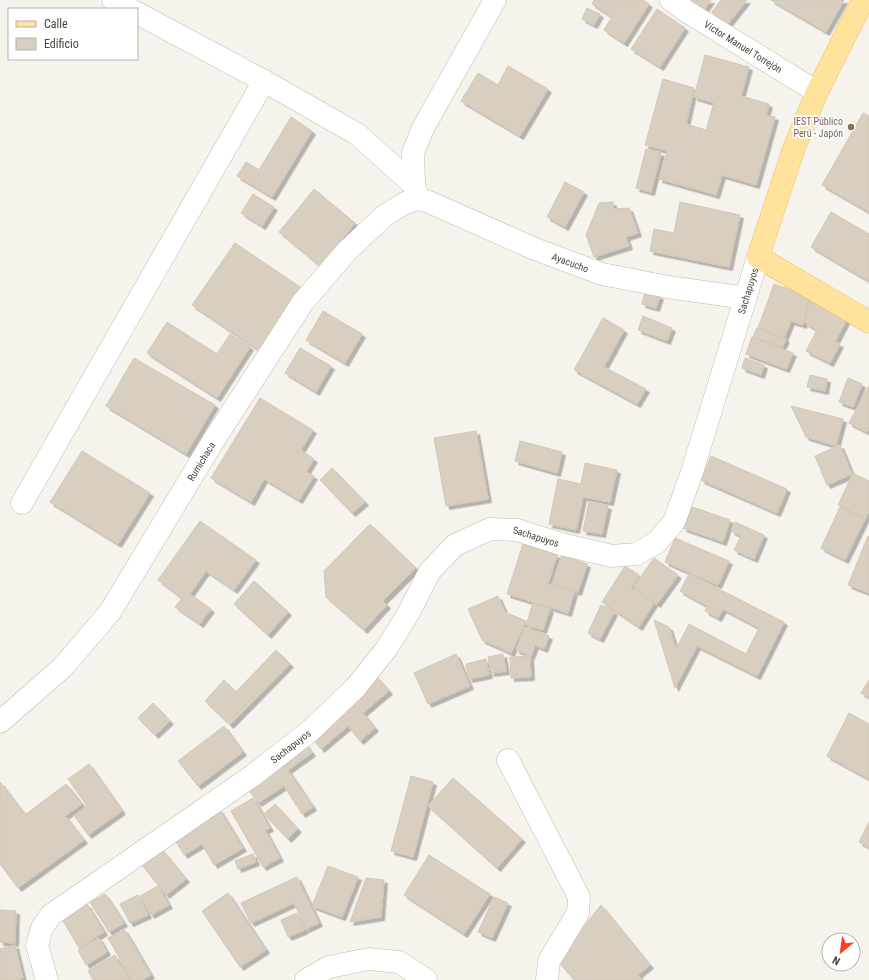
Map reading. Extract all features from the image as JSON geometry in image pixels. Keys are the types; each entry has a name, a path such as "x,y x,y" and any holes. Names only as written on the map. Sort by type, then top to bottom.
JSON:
{"main road":[{"name":"Sachapuyos","path":"758,257 794,148 817,92 863,0"},
{"path":"758,257 869,322"}],"street":[{"path":"113,0 128,8"},
{"path":"412,196 413,153 423,128 495,0"},
{"name":"Víctor Manuel Torrejón","path":"671,0 686,11 817,92"},
{"path":"138,14 264,81 357,134 412,196"},
{"path":"22,504 264,81"},
{"name":"Ayacucho","path":"412,196 429,202 535,249 602,274 668,287 746,298"},
{"name":"Rumichaca","path":"0,722 63,668 110,612 212,443 303,302 346,252 384,216 412,196"},
{"name":"Sachapuyos","path":"46,980 37,945 42,928 51,915 252,776 310,731 356,687 387,648 408,614 430,571 455,545 490,529 517,530 561,544 612,556 636,554 656,544 674,522 692,472 758,257"},
{"path":"508,760 579,897 578,913 549,961 548,980"},
{"path":"306,980 329,967 369,959 399,962 426,980"}],"building":[{"path":"594,0 643,0 649,4 624,43 604,30 612,17 592,4"},
{"path":"689,0 711,0 704,10"},
{"path":"721,0 747,0 727,25 712,12"},
{"path":"771,0 844,0 826,32"},
{"path":"587,8 600,14 594,25 582,19"},
{"path":"657,9 685,28 660,67 631,49"},
{"path":"705,55 749,67 741,96 769,104 766,115 775,117 756,185 722,175 716,195 659,179 667,151 645,145 663,79 694,88 686,124 706,130 714,103 694,97"},
{"path":"508,66 548,89 520,136 461,101 478,73 498,85"},
{"path":"863,113 869,116 869,212 822,185"},
{"path":"291,117 312,131 272,197 237,176 246,162 259,170"},
{"path":"646,149 661,153 651,192 636,188"},
{"path":"565,182 584,192 565,227 547,217"},
{"path":"314,189 355,223 320,266 279,232"},
{"path":"253,194 274,207 262,226 241,213"},
{"path":"613,202 613,209 629,208 638,233 626,237 629,246 594,257 586,235 599,203"},
{"path":"680,202 740,215 729,267 650,251 654,229 674,233"},
{"path":"831,212 869,234 869,281 811,247"},
{"path":"235,243 303,289 260,351 192,305"},
{"path":"774,284 809,296 803,325 791,321 784,338 758,328"},
{"path":"645,292 660,296 656,308 642,304"},
{"path":"810,297 848,317 835,342 840,344 830,363 806,351 817,330 805,323"},
{"path":"323,311 362,334 345,363 306,340"},
{"path":"643,316 672,328 667,341 638,330"},
{"path":"603,318 624,330 604,367 646,389 637,404 574,370"},
{"path":"167,322 217,354 230,334 250,347 217,398 147,353"},
{"path":"757,328 786,339 782,347 753,337"},
{"path":"752,337 793,353 786,369 746,354"},
{"path":"300,348 331,366 316,392 285,373"},
{"path":"134,358 215,405 186,454 106,406"},
{"path":"745,358 764,365 761,375 742,368"},
{"path":"810,375 827,379 825,391 807,387"},
{"path":"848,378 862,384 853,407 839,402"},
{"path":"868,387 869,427 867,432 849,423"},
{"path":"260,398 313,430 301,450 314,459 306,472 314,476 299,500 264,479 251,502 211,478"},
{"path":"791,406 843,419 836,446 806,437"},
{"path":"476,431 488,499 446,506 434,438"},
{"path":"520,441 562,452 557,473 515,461"},
{"path":"840,445 852,474 827,485 815,456"},
{"path":"82,451 150,493 118,544 50,502"},
{"path":"711,456 787,489 777,513 701,480"},
{"path":"585,463 617,470 610,502 583,497 576,530 549,524 558,479 581,484"},
{"path":"332,468 365,502 352,513 320,480"},
{"path":"853,473 869,481 869,511 865,519 838,505"},
{"path":"589,502 608,506 602,534 583,531"},
{"path":"690,506 730,520 723,542 683,528"},
{"path":"840,507 865,519 845,560 821,548"},
{"path":"200,521 256,560 234,590 206,571 190,594 211,609 200,624 175,607 182,598 158,580"},
{"path":"735,522 764,535 754,559 734,550 741,536 731,531"},
{"path":"370,524 416,568 383,601 387,605 364,630 326,597 324,571"},
{"path":"868,536 869,537 869,593 848,585"},
{"path":"675,538 729,561 718,585 665,562"},
{"path":"523,544 557,555 548,584 574,592 568,613 507,594"},
{"path":"562,555 587,564 578,592 552,584"},
{"path":"654,558 678,575 657,604 633,587"},
{"path":"625,566 639,575 631,588 654,603 639,627 602,602"},
{"path":"689,574 784,622 757,676 697,646 675,688 654,620 669,627 676,649 689,624 746,654 759,628 723,609 718,618 705,611 707,606 680,591"},
{"path":"254,581 288,612 268,635 234,604"},
{"path":"498,596 505,612 526,621 511,653 482,640 468,609"},
{"path":"533,603 550,609 543,630 526,625"},
{"path":"601,605 614,612 600,639 588,633"},
{"path":"525,627 549,636 544,649 535,645 531,656 516,650"},
{"path":"276,650 290,664 230,725 205,701 224,680 236,692"},
{"path":"456,654 470,686 428,704 414,673"},
{"path":"503,654 506,671 491,673 488,657"},
{"path":"530,656 531,677 511,678 510,657"},
{"path":"486,659 489,675 469,679 466,664"},
{"path":"377,677 389,691 363,713 375,728 360,741 348,726 321,749 309,734"},
{"path":"869,680 869,697 861,693"},
{"path":"153,703 170,721 155,735 138,718"},
{"path":"849,713 869,724 869,779 827,756"},
{"path":"224,726 243,752 198,786 178,761"},
{"path":"304,742 312,753 288,770 313,807 302,814 284,786 258,803 244,783"},
{"path":"89,764 122,811 88,835 74,815 87,806 68,779"},
{"path":"411,776 433,782 413,857 391,851"},
{"path":"453,778 522,839 497,868 428,806"},
{"path":"0,782 25,815 66,784 82,804 65,816 84,840 18,888 0,864"},
{"path":"253,798 270,828 265,830 280,858 263,867 231,811"},
{"path":"275,804 298,829 288,839 264,814"},
{"path":"219,809 243,848 214,865 202,844 184,855 173,836"},
{"path":"869,822 869,847 859,842"},
{"path":"158,845 186,879 166,895 138,860"},
{"path":"253,854 256,862 238,869 235,861"},
{"path":"429,855 490,894 464,934 404,895"},
{"path":"328,866 358,877 342,917 312,906"},
{"path":"297,877 319,923 306,929 294,903 251,923 241,903"},
{"path":"366,878 384,880 381,917 350,922"},
{"path":"158,886 169,905 151,915 140,896"},
{"path":"228,893 266,950 240,967 202,911"},
{"path":"105,894 124,923 109,932 90,902"},
{"path":"138,895 148,915 130,923 120,904"},
{"path":"494,897 508,903 492,938 478,932"},
{"path":"87,904 104,932 79,948 62,919"},
{"path":"601,905 650,965 638,975 643,980 574,980 557,960"},
{"path":"0,910 16,911 15,943 0,942"},
{"path":"297,913 305,930 288,937 281,920"},
{"path":"124,929 151,975 142,980 132,980 108,938"},
{"path":"99,938 107,952 86,965 78,950"},
{"path":"15,945 23,978 17,980 0,980 0,949"},
{"path":"115,955 130,980 93,980 88,971"}],"place":[{"name":"IEST Público Perú - Japón","path":"851,127"}]}
